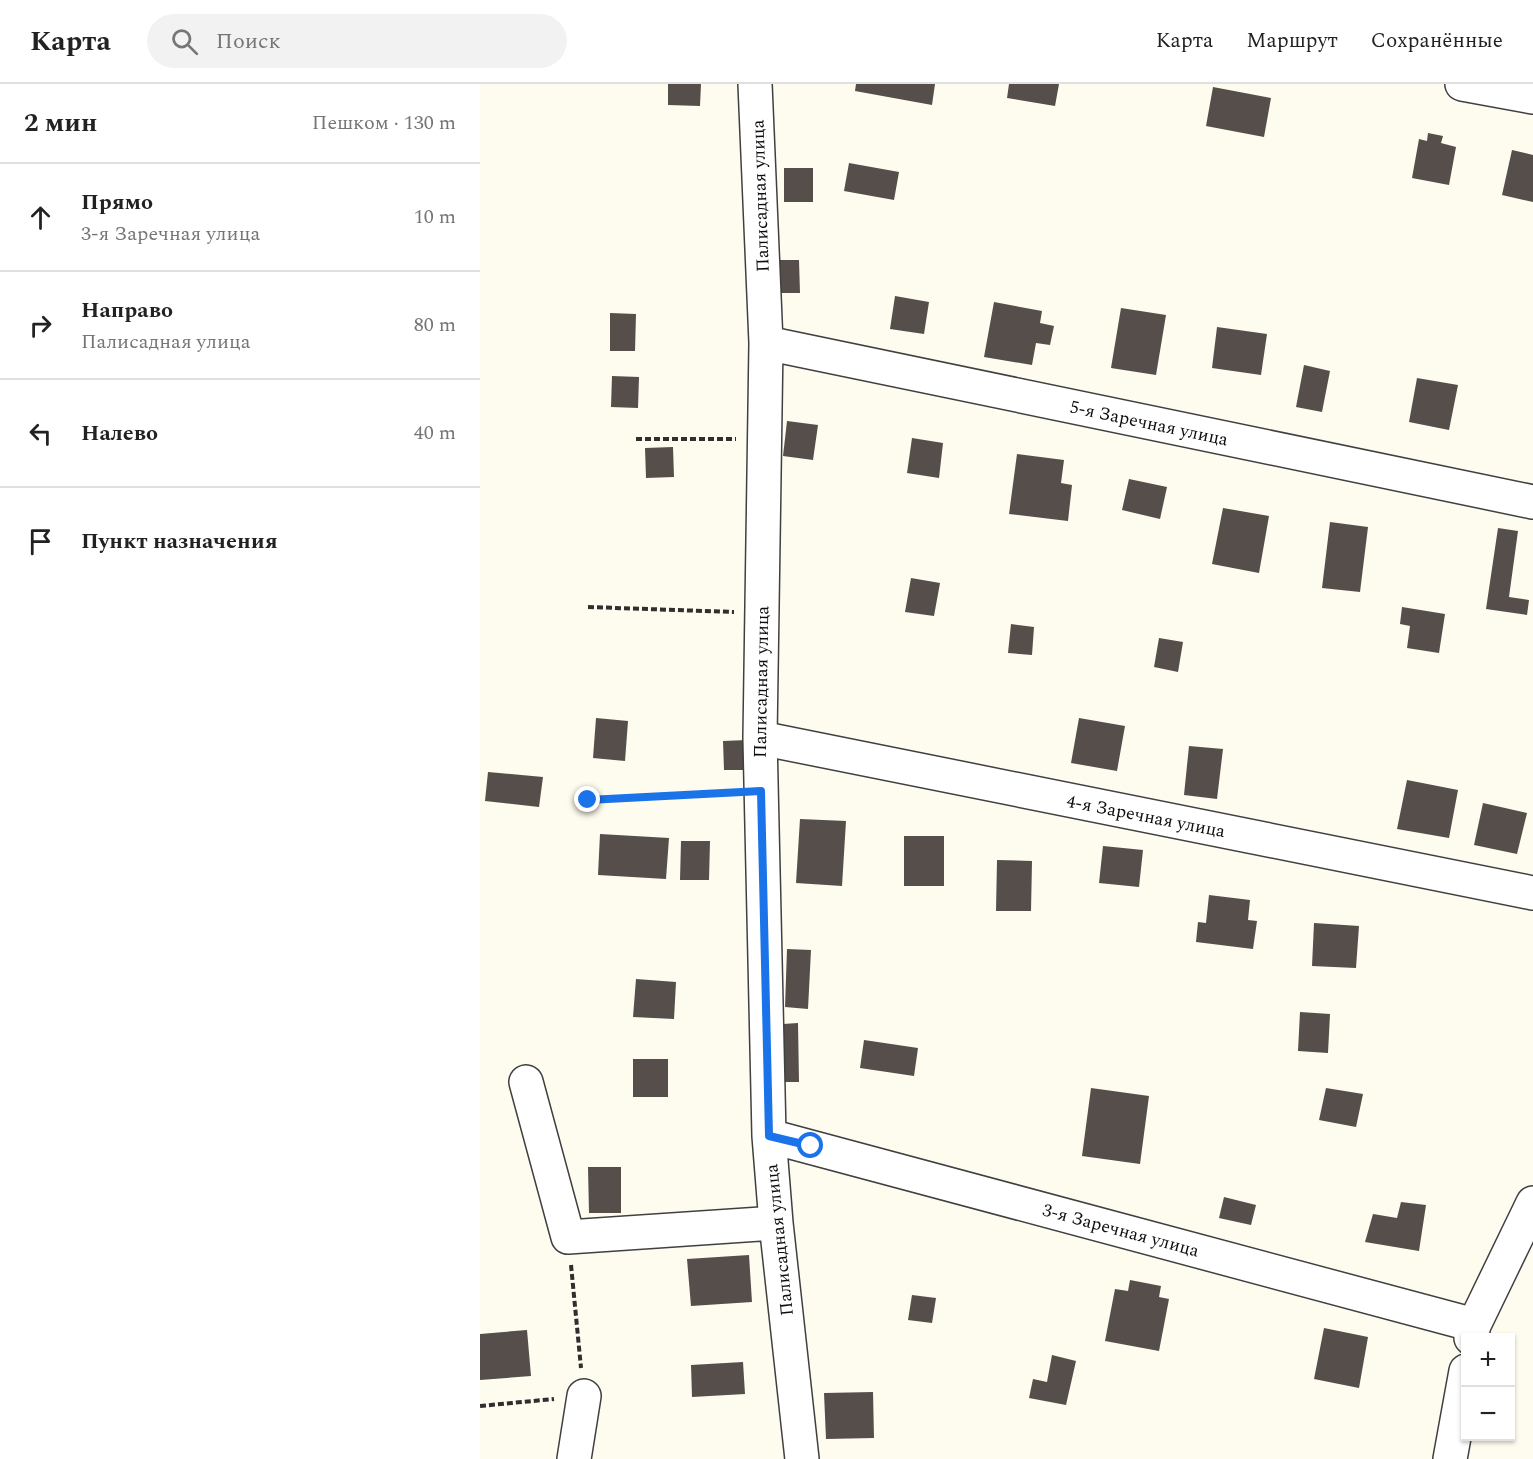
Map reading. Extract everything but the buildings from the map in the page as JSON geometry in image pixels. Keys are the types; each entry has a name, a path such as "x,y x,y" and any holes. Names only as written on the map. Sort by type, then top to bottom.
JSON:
{"street":[{"name":"Палисадная улица","path":"755,84 766,343 760,738 769,1136 801,1459"},
{"path":"1462,84 1533,97"},
{"name":"5-я Заречная улица","path":"766,343 1533,502"},
{"name":"4-я Заречная улица","path":"760,738 1533,893"},
{"path":"526,1082 568,1237 776,1223"},
{"name":"3-я Заречная улица","path":"769,1136 1472,1331"},
{"path":"1472,1331 1533,1203"},
{"path":"1450,1459 1463,1387"},
{"path":"574,1459 584,1396"}],"path":[{"path":"636,439 764,438"},
{"path":"588,607 762,613"},
{"path":"588,800 761,791"},
{"path":"480,1406 584,1396 568,1237"}],"route":[{"path":"588,800 761,791 769,1136 811,1146"}]}
